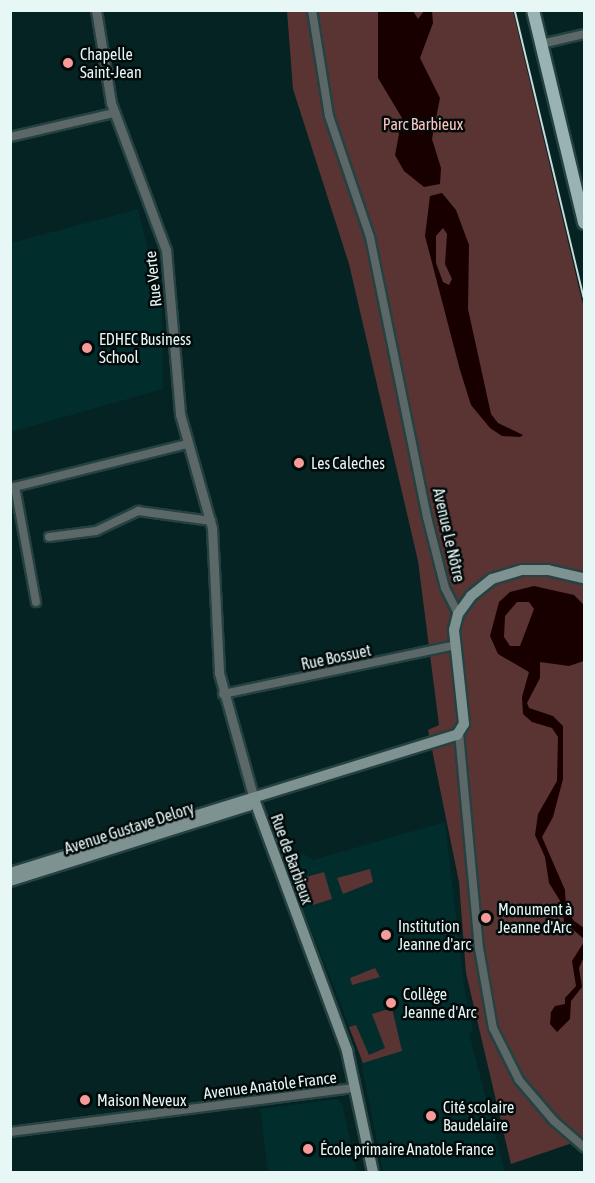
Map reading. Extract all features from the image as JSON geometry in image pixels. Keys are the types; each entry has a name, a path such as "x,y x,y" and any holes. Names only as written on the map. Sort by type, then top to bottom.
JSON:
{"main road":[{"path":"533,10 585,223"},
{"path":"458,614 478,588 506,574 542,570 585,578"},
{"name":"Avenue Le Nôtre","path":"458,614 455,645 464,721 459,733"},
{"name":"Avenue Gustave Delory","path":"10,873 246,798 254,799 459,733"},
{"name":"Avenue Gustave Delory","path":"10,881 248,806 254,799"},
{"name":"Rue de Barbieux","path":"254,799 347,1051 373,1173"}],"street":[{"name":"Rue Verte","path":"96,10 114,113 166,250 179,406 211,521 214,550"},
{"name":"Avenue Le Nôtre","path":"312,10 330,116 370,237 427,517 444,583 458,614"},
{"path":"541,44 585,34"},
{"path":"10,137 114,113"},
{"path":"36,602 15,487 188,444"},
{"path":"49,537 96,531 138,511 211,521"},
{"name":"Rue de Barbieux","path":"214,550 216,645 223,694 254,799"},
{"name":"Rue Bossuet","path":"223,694 455,645"},
{"name":"Avenue Le Nôtre","path":"459,733 478,948 492,1028 519,1080 554,1120 585,1147"},
{"name":"Avenue Anatole France","path":"10,1132 355,1088"}],"shaded area":[{"path":"378,11 413,11 418,19 424,11 432,11 433,23 420,58 440,98 432,139 441,168 440,184 424,187 404,171 395,155 402,118 378,78"},
{"path":"442,193 456,210 469,245 468,309 491,414 498,423 523,435 520,437 502,436 490,428 471,405 425,236 430,196","holes":["443,228 447,234 445,264 452,279 449,285 443,282 436,263 436,236"]},
{"name":"EDHEC Business School","path":"138,209 162,308 163,389 11,432 11,243"},
{"path":"534,586 574,595 584,605 584,661 569,666 540,662 540,678 527,703 529,708 553,716 563,726 563,779 553,817 542,837 565,890 566,909 574,921 584,928 584,939 564,922 562,904 549,883 545,857 535,835 538,814 557,781 558,737 552,728 532,722 523,714 522,697 529,672 498,654 490,636 499,602 510,592","holes":["517,602 529,602 534,609 520,646 510,646 504,637 505,616"]},
{"name":"Institution Jeanne d'arc","path":"445,822 464,987 473,1031 469,1033 505,1172 383,1172 359,1051 284,860 304,854 313,860"},
{"path":"584,942 584,957 579,968 582,987 571,1001 570,1019 557,1032 550,1024 551,1012 555,1006 565,1004 565,998 576,986 572,961"},
{"name":"École primaire Anatole France","path":"337,1099 342,1103 357,1172 268,1172 260,1109"}],"green space":[{"name":"Parc Barbieux","path":"287,11 513,11 584,309 584,1139 511,1164 466,973 459,882 428,730 439,725 418,561 349,264 293,89"},
{"path":"370,869 373,882 343,894 337,878"},
{"path":"324,872 332,899 313,905 304,882 306,877"},
{"path":"375,968 380,977 352,985 350,978"},
{"path":"392,1008 402,1051 363,1063 349,1027 356,1025 369,1055 385,1048 372,1014"}],"tram line":[{"path":"515,10 584,297"}],"place":[{"name":"Chapelle Saint-Jean","path":"68,63"},
{"name":"EDHEC Business School","path":"87,348"},
{"name":"Les Caleches","path":"299,463"},
{"name":"Monument à Jeanne d'Arc","path":"486,918"},
{"name":"Institution Jeanne d'arc","path":"386,935"},
{"name":"Collège Jeanne d'Arc","path":"391,1003"},
{"name":"Maison Neveux","path":"85,1100"},
{"name":"Cité scolaire Baudelaire","path":"431,1116"},
{"name":"École primaire Anatole France","path":"308,1149"}]}
